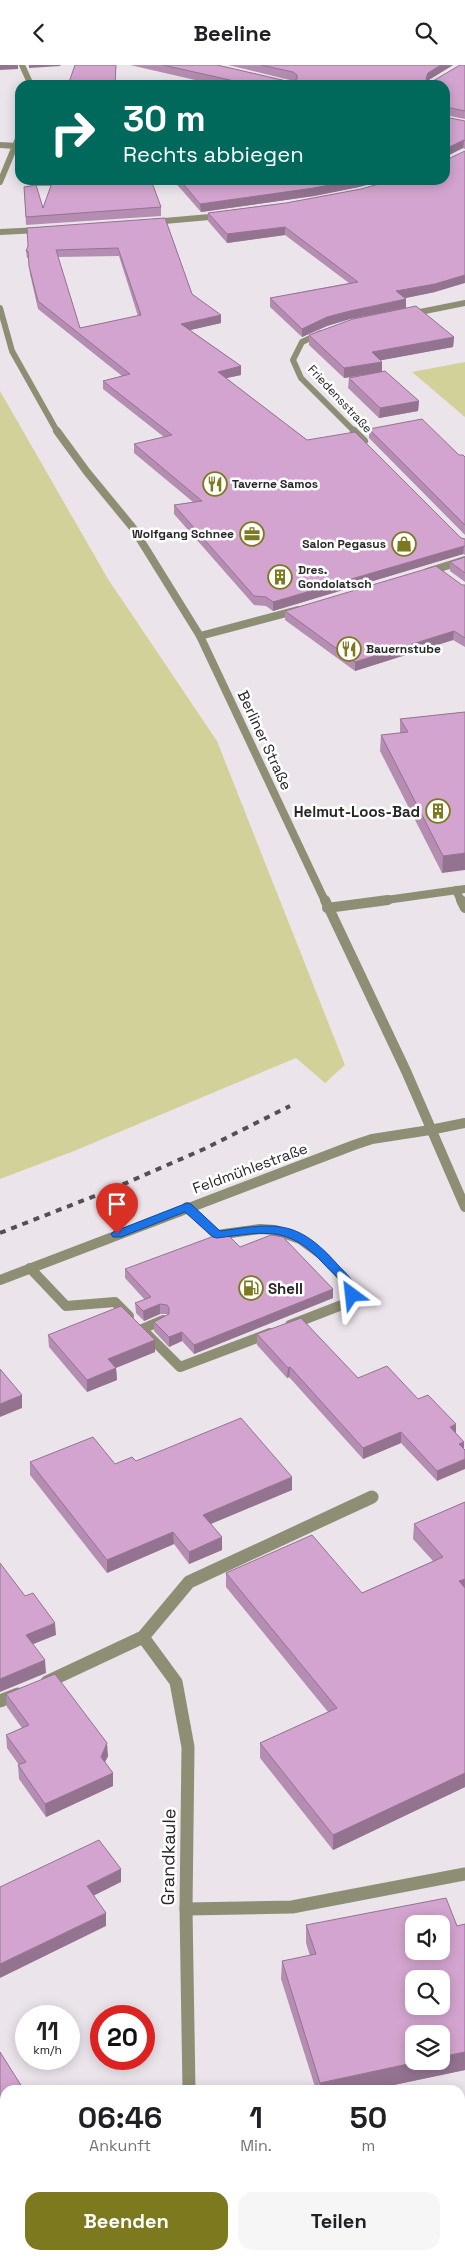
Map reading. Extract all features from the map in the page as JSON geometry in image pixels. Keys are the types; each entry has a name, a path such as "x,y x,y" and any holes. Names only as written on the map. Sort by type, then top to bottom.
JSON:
{"street":[{"path":"22,65 29,80"},
{"path":"0,145 15,147"},
{"path":"0,182 15,149"},
{"path":"146,223 228,215"},
{"path":"0,232 44,229"},
{"path":"405,315 465,303"},
{"name":"Berliner Straße","path":"0,308 12,351 52,424 86,473 134,528 200,636 327,908 406,1071 465,1207"},
{"name":"Friedensstraße","path":"326,331 311,336 298,345 293,360 301,378 367,444"},
{"path":"420,574 441,571 465,560"},
{"path":"200,636 303,609"},
{"path":"327,908 460,890 465,908"},
{"name":"Feldmühlestraße","path":"0,1280 187,1207 354,1145 372,1139 465,1123"},
{"path":"30,1268 66,1306 115,1302 180,1367 347,1303 352,1295 351,1286 315,1247 300,1237 280,1230 260,1229 219,1239 187,1207"},
{"path":"142,1329 163,1320"},
{"path":"0,1701 77,1669 143,1637 189,1582 372,1497"},
{"name":"Grandkaule","path":"143,1637 176,1682 188,1747 186,1909 189,2085"},
{"path":"186,1909 292,1907 465,1874"}],"shaded area":[{"path":"465,362 465,417 412,372"},
{"path":"0,391 108,579 217,741 345,1065 325,1083 296,1058 74,1151 0,1179"}],"building":[{"path":"75,65 116,65 115,80 70,80"},
{"path":"163,65 217,65 282,80 230,80"},
{"path":"261,65 441,65 428,73 426,79 295,80 297,75 293,72"},
{"path":"460,65 465,65 465,111 450,108 450,80 435,80"},
{"path":"450,118 465,121 464,140 450,147"},
{"path":"465,151 465,275 435,284 396,291 406,299 327,317 302,329 270,298 358,282 285,227 227,234 208,213 286,203 375,185 450,185 450,158"},
{"path":"36,185 43,208 51,185 153,185 161,207 26,217 24,187"},
{"path":"184,185 329,185 314,188 200,204"},
{"path":"165,218 192,294 221,315 181,324 241,366 218,372 307,440 355,432 461,538 465,539 465,546 273,602 266,597 254,596 174,505 202,501 134,444 172,435 103,381 130,374 38,301 29,266 28,251 26,251 28,246 27,228","holes":["118,248 141,315 80,328 56,250"]},
{"path":"416,306 454,337 372,352 382,362 344,368 309,335 353,319"},
{"path":"385,371 419,401 380,408 349,378"},
{"path":"422,419 459,455 465,457 465,525 369,429"},
{"path":"465,557 465,573 450,562"},
{"path":"436,566 462,585 465,585 465,638 454,631 355,662 285,611"},
{"name":"Helmut-Loos-Bad","path":"465,712 465,853 443,856 381,735 408,732 400,719"},
{"path":"225,1232 240,1247 271,1235 283,1237 333,1289 194,1345 182,1332 169,1337 154,1322 169,1314 169,1308 167,1305 160,1304 143,1311 135,1303 151,1297 125,1269"},
{"path":"121,1306 155,1340 108,1359 116,1368 87,1380 48,1335"},
{"path":"301,1318 358,1378 387,1366 418,1399 428,1395 456,1424 450,1427 464,1442 459,1444 465,1450 465,1459 437,1471 401,1432 363,1448 290,1367 288,1368 257,1334"},
{"path":"0,1369 22,1395 0,1404"},
{"path":"241,1418 292,1477 203,1515 222,1537 189,1552 173,1532 107,1560 30,1462 93,1437 115,1464 132,1457 136,1461"},
{"path":"465,1502 465,1579 459,1581 465,1588 465,1773 333,1835 260,1743 337,1708 226,1573 312,1535 362,1593 443,1557 414,1524"},
{"path":"0,1563 25,1596 33,1593 55,1623 26,1635 45,1660 0,1679"},
{"path":"55,1674 107,1743 101,1757 113,1773 45,1804 18,1765 26,1762 6,1735 29,1725 6,1694"},
{"path":"99,1840 121,1869 87,1886 106,1913 0,1964 0,1887"},
{"path":"446,1898 457,1926 465,1924 465,2052 450,2055 450,2025 405,2025 405,2065 320,2083 282,1961 316,1954 306,1925"},
{"path":"0,2052 21,2085 0,2085"}],"railway":[{"path":"0,1233 110,1190 204,1149 290,1106"}],"place":[{"name":"Taverne Samos","path":"215,484"},
{"name":"Wolfgang Schnee","path":"252,534"},
{"name":"Salon Pegasus","path":"404,544"},
{"name":"Dres. Gondolatsch","path":"280,577"},
{"name":"Bauernstube","path":"349,649"},
{"name":"Helmut-Loos-Bad","path":"438,811"},
{"name":"Shell","path":"251,1288"}],"route":[{"path":"117,1234 187,1207 217,1235 260,1229 280,1230 300,1237 315,1247 351,1286 352,1295"}]}
